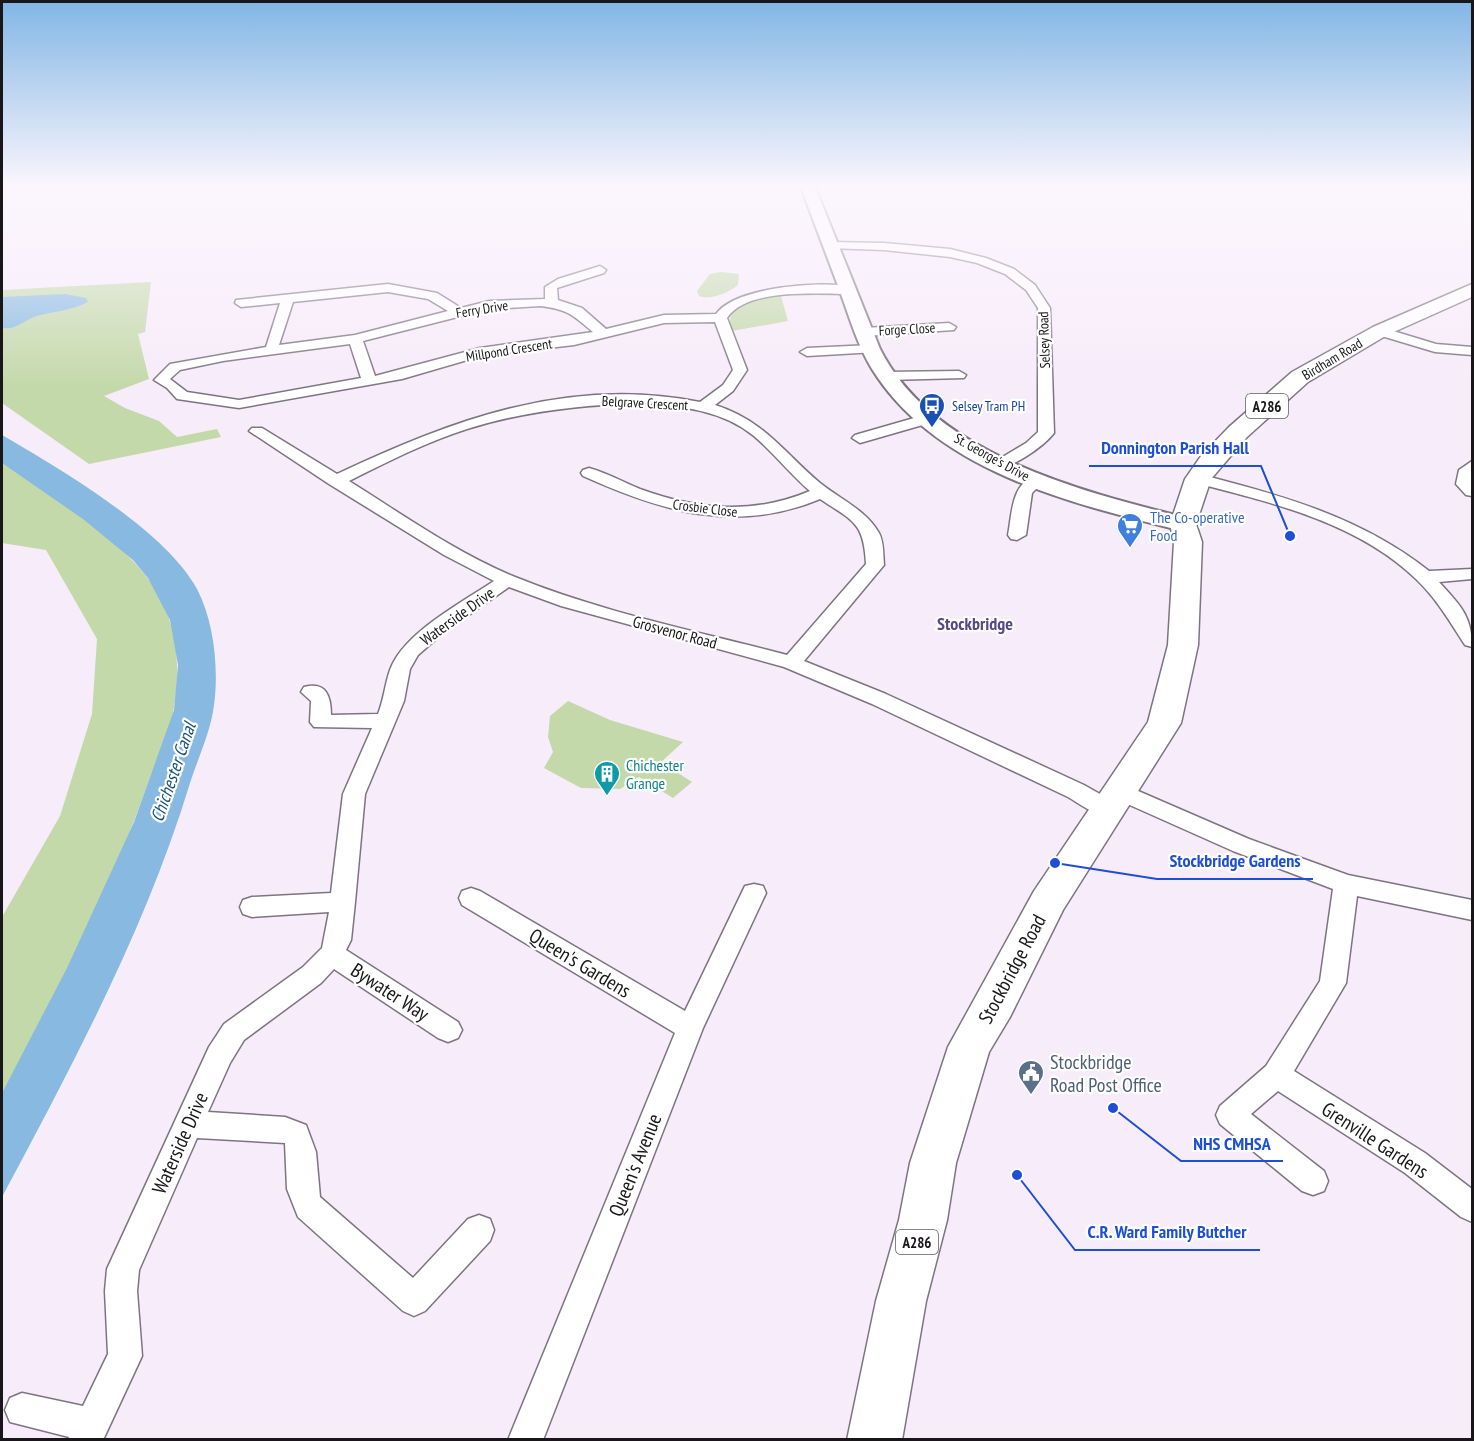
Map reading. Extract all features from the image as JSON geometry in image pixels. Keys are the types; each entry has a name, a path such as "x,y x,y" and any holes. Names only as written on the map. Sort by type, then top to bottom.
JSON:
{"main road":[{"name":"St. George's Drive","path":"834,254 868,340 886,376 928,419 999,464 1035,482 1136,513 1184,524"},
{"name":"Birdham Road","path":"1184,524 1189,500 1198,479 1210,462 1238,432 1300,377 1380,331 1473,290"},
{"name":"Stockbridge Road","path":"874,1440 901,1300 923,1220 933,1163 969,1047 995,1005 1048,902 1164,723 1183,645 1188,542 1184,524"}],"street":[{"name":"Selsey Road","path":"953,254 999,267 1025,281 1039,294 1044,308 1046,433 1032,446 999,464"},
{"path":"552,303 551,287 555,284 587,277 600,270"},
{"path":"241,303 388,288 432,296 458,312"},
{"path":"703,407 728,388 740,370 720,318 729,305 746,298 783,292 848,290"},
{"path":"272,351 272,343 287,314 287,299"},
{"name":"Ferry Drive","path":"265,400 239,404 182,396 172,385 161,380 175,367 207,360 355,339 410,327 489,305 552,303 577,311 602,333"},
{"name":"Millpond Crescent","path":"265,400 402,375 480,352 574,341 664,319 720,318"},
{"name":"Forge Close","path":"807,352 949,327"},
{"path":"1380,331 1435,348 1473,351"},
{"path":"355,339 369,380"},
{"path":"886,376 959,375"},
{"name":"Belgrave Crescent","path":"335,481 460,426 524,409 568,402 663,401 703,407 740,420 762,434 823,492 846,509 872,534 875,565 791,663"},
{"path":"860,438 928,419"},
{"name":"Grosvenor Road","path":"257,431 450,550 507,580 568,602 791,663 879,699 1076,791 1114,800 1346,884 1473,910"},
{"path":"1473,466 1465,473 1464,484 1473,491"},
{"name":"Crosbie Close","path":"589,473 629,491 672,505 732,514 780,508 823,492"},
{"path":"1198,479 1304,507 1389,550 1428,577 1465,626 1473,641"},
{"path":"1017,535 1024,492 1035,482"},
{"path":"1428,577 1473,574"},
{"name":"Waterside Drive","path":"22,1410 88,1432 125,1356 127,1341 120,1283 123,1269 219,1056 234,1032 312,975 332,954 338,940 354,794 394,701 400,669 410,651 436,629 507,580"},
{"path":"311,692 321,698 321,722 385,721"},
{"path":"1313,1181 1230,1115 1276,1076 1333,983 1346,884"},
{"name":"Queen's Avenue","path":"525,1440 690,1028 754,893"},
{"name":"Queen's Gardens","path":"471,898 690,1028"},
{"path":"252,907 343,902"},
{"name":"Bywater Way","path":"332,954 448,1030"},
{"name":"Grenville Gardens","path":"1276,1076 1415,1163 1473,1208"},
{"path":"188,1124 285,1130 296,1134 301,1142 302,1197 309,1207 414,1300 478,1230"}],"green space":[{"path":"721,272 739,274 738,285 719,295 699,296 697,291 710,274"},
{"path":"151,282 145,332 138,334 149,379 104,396 125,408 159,421 177,437 217,429 221,437 89,464 2,403 2,290"},
{"path":"781,296 788,321 732,331 730,321 732,314 744,303"},
{"path":"2,463 91,523 133,561 150,581 162,601 174,640 177,666 176,693 170,726 118,861 63,979 2,1093 2,917 60,816 92,714 97,639 46,550 2,543"},
{"path":"568,701 610,720 683,742 661,762 692,782 673,798 639,777 620,789 581,788 544,768 553,752 548,737 550,716"}],"water":[{"path":"65,294 86,298 88,302 37,316 12,328 2,328 2,297"},
{"name":"Chichester Canal","path":"2,435 81,483 137,523 182,567 197,589 208,616 214,646 216,676 214,705 207,735 152,890 130,943 81,1046 2,1197 2,1093 67,968 134,822 174,710 178,665 170,620 148,578 133,560 83,519 2,463"}],"place":[{"name":"Selsey Tram PH","path":"932,429"},
{"name":"Donnington Parish Hall","path":"1290,536"},
{"name":"The Co-operative Food","path":"1130,549"},
{"name":"Chichester Grange","path":"607,797"},
{"name":"Stockbridge Gardens","path":"1055,863"},
{"name":"Stockbridge Road Post Office","path":"1031,1096"},
{"name":"NHS CMHSA","path":"1113,1108"},
{"name":"C.R. Ward Family Butcher","path":"1017,1175"}],"district":[{"name":"Stockbridge","path":"975,623"}]}
